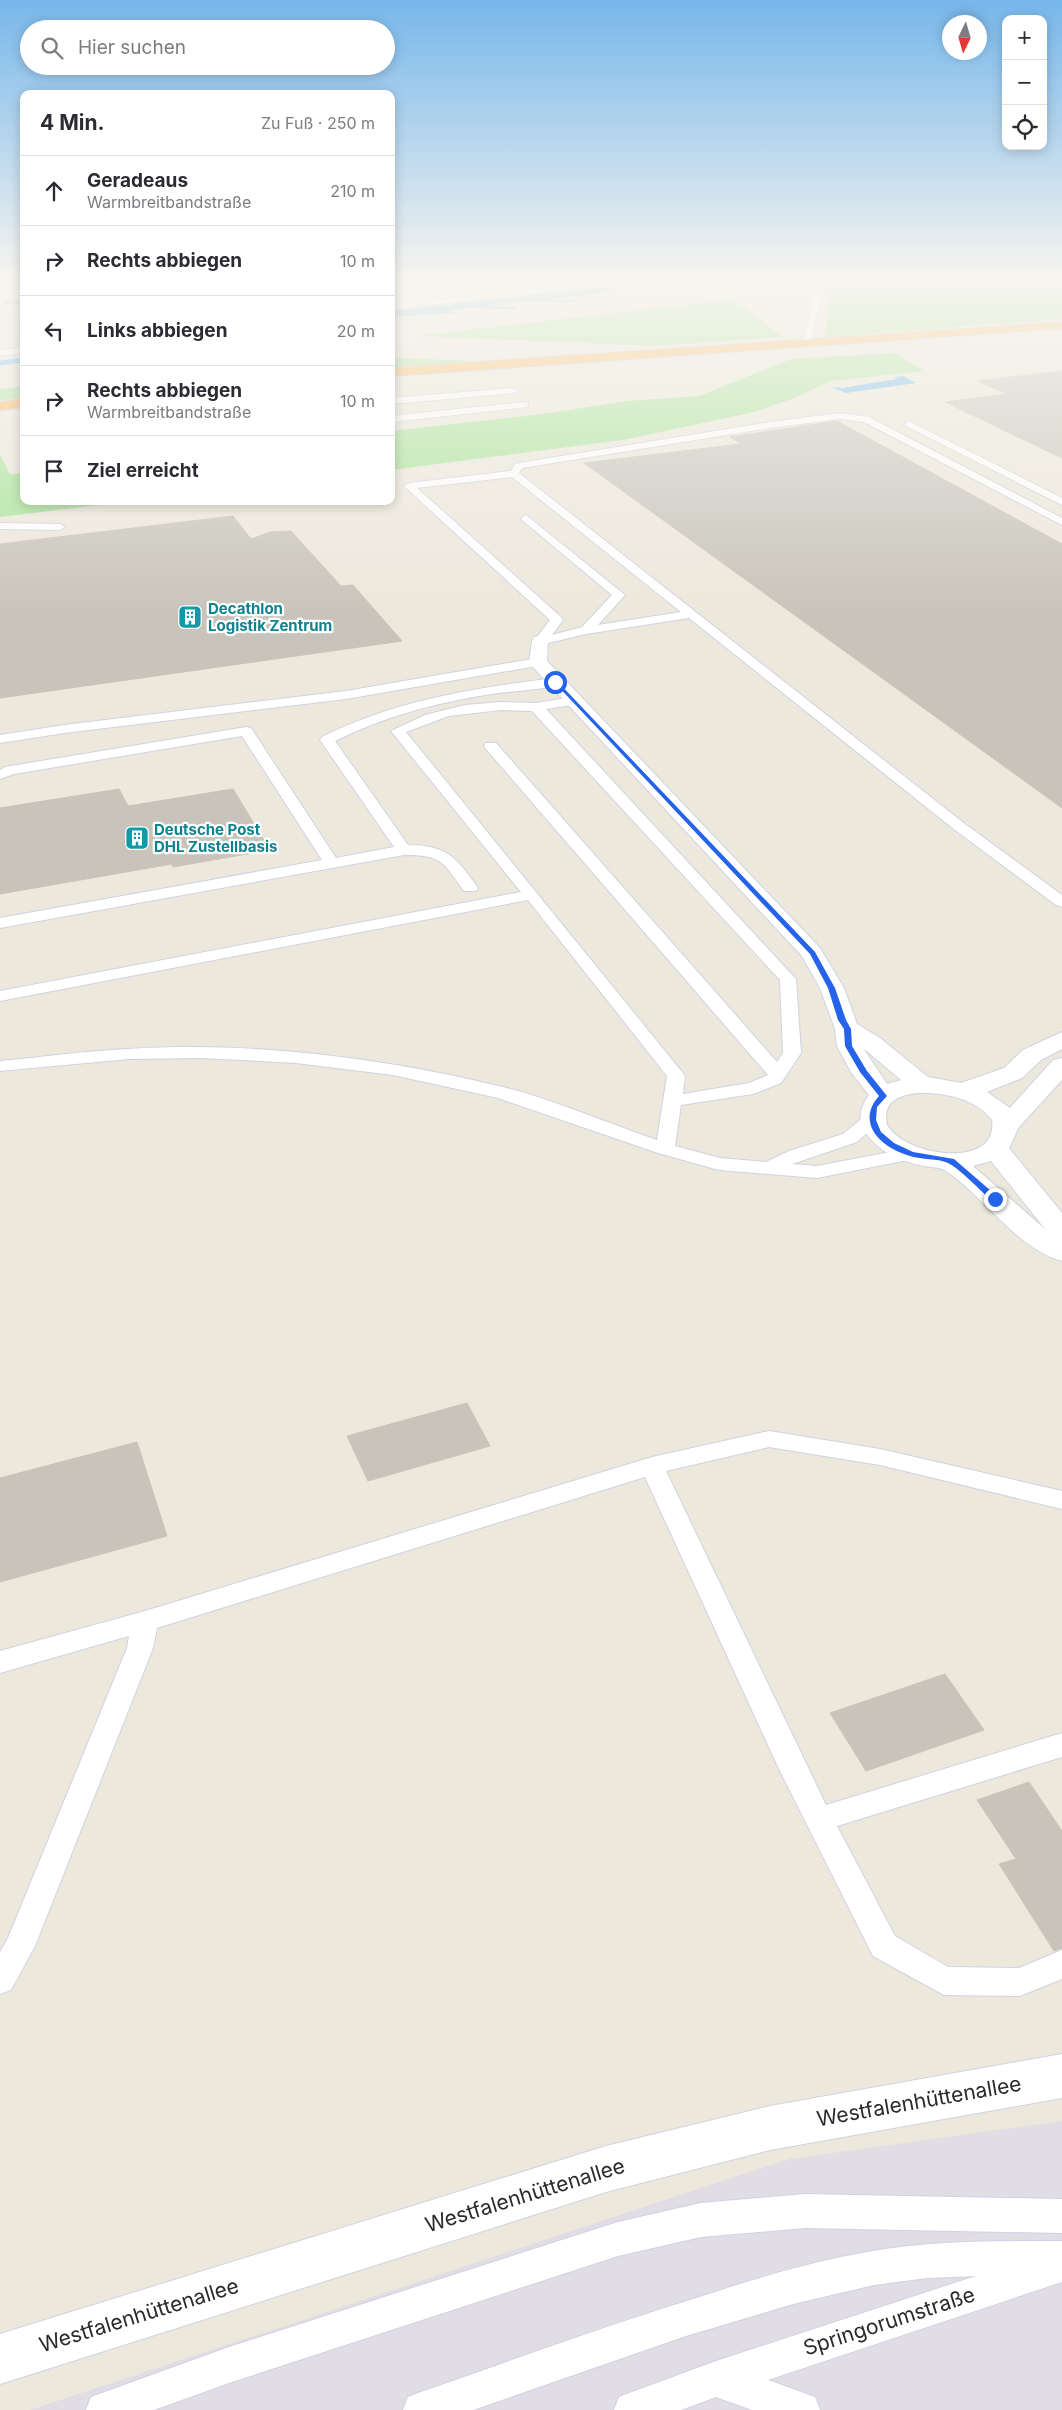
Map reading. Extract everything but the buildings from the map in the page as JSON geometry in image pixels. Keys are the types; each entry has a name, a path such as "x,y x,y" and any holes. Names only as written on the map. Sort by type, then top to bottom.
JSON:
{"highway":[{"path":"0,406 20,404"},
{"path":"0,415 20,412"}],"street":[{"path":"540,641 538,662 555,682 812,953 832,988 842,1020 847,1029 849,1046 864,1072 883,1096"},
{"path":"847,1029 871,1043 921,1084"},
{"path":"964,1090 987,1084 1013,1073 1032,1055 1061,1051"},
{"path":"1061,1051 1018,1115 1000,1137 982,1156 951,1161 911,1154 892,1145 878,1133 872,1120 874,1107 883,1096 897,1088 921,1084 936,1084 964,1090 982,1098 994,1107 1002,1117 1000,1137 1062,1231"},
{"path":"951,1161 1034,1234 1062,1252"},
{"name":"Westfalenhüttenallee","path":"0,2359 606,2169 770,2128 1062,2076"}],"lane":[{"path":"395,401 495,392"},
{"path":"395,419 526,405"},
{"path":"514,474 519,466 715,432 840,416 858,417 1062,522"},
{"path":"909,424 1062,502"},
{"path":"540,641 557,620 409,486 514,474 960,827 1062,902"},
{"path":"526,518 619,595 586,630"},
{"path":"0,526 60,527"},
{"path":"540,641 586,630 692,614"},
{"path":"0,739 74,728 346,695 538,662"},
{"path":"404,850 327,740 348,728 398,709 460,694 555,682"},
{"path":"573,701 536,707 506,704 466,710 414,722 398,731 676,1076 665,1149"},
{"path":"536,707 788,979 792,1053 775,1079 753,1088 673,1100"},
{"path":"0,776 10,770 246,731 332,863"},
{"path":"491,746 778,1074"},
{"path":"0,923 404,850 428,850 446,856 470,888"},
{"path":"1041,886 1062,881"},
{"path":"0,996 532,896"},
{"path":"0,1066 129,1054 202,1053 296,1058 393,1070 503,1093 665,1149 719,1164 817,1172 911,1154"},
{"path":"767,1169 796,1155 850,1138 872,1120"},
{"path":"0,1662 145,1621 652,1466 769,1439 880,1457 1062,1500"},
{"path":"652,1466 793,1769 884,1946 944,1981 1020,1982 1062,1964"},
{"path":"0,1980 20,1946 140,1648 145,1621"},
{"path":"819,1819 1062,1745"},
{"path":"104,2410 230,2365 601,2245 701,2220 805,2211 1062,2216"},
{"path":"422,2410 636,2334 778,2291 848,2273 951,2258 1062,2258"},
{"name":"Springorumstraße","path":"632,2410 716,2379 1062,2265"},
{"path":"716,2379 802,2410"}],"shaded area":[{"path":"1062,2121 1062,2410 30,2410 789,2159"}],"green space":[{"path":"0,392 20,392 20,398 0,400"},
{"path":"708,392 806,392 754,412 623,440 395,469 395,431 543,414 626,401 699,396"},
{"path":"0,455 10,474 20,473 20,505 98,505 0,517"}],"place":[{"name":"Decathlon Logistik Zentrum","path":"190,617"},
{"name":"Deutsche Post DHL Zustellbasis","path":"137,838"}],"route":[{"path":"555,682 812,953 832,988 842,1020 847,1029 849,1046 864,1072 883,1096 874,1107 872,1120 878,1133 892,1145 911,1154 928,1159 951,1161 995,1199"}]}
